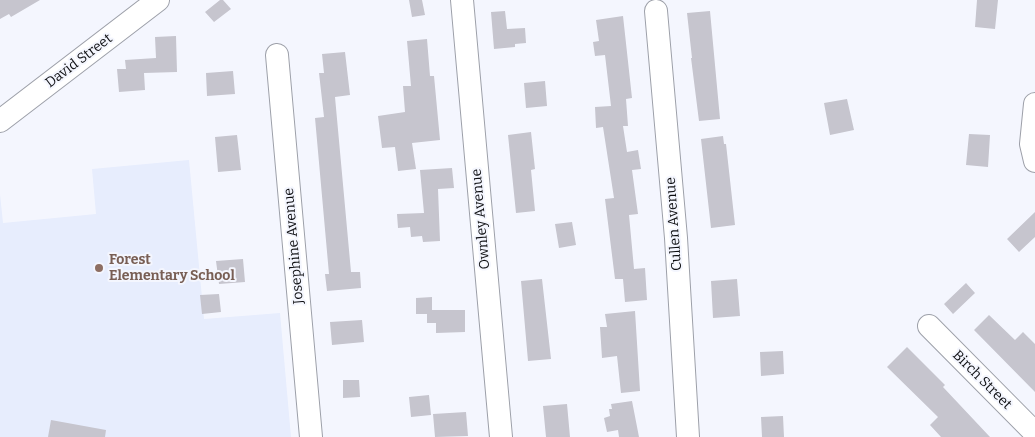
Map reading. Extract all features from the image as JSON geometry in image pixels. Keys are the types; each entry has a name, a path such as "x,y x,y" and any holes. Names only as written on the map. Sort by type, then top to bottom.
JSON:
{"street":[{"name":"David Street","path":"0,121 158,0"},
{"name":"Ownley Avenue","path":"462,0 501,437"},
{"name":"Cullen Avenue","path":"656,11 676,238 688,437"},
{"name":"Josephine Avenue","path":"277,55 311,437"},
{"path":"1035,104 1031,144 1035,161"},
{"name":"Birch Street","path":"929,326 1035,432"}],"shaded area":[{"name":"Forest Elementary School","path":"189,160 204,319 280,313 291,437 0,437 0,194 3,223 96,214 92,169"}],"building":[{"path":"0,0 40,0 11,17 9,14 0,19"},
{"path":"220,0 223,0 231,9 214,22 205,12"},
{"path":"409,0 422,0 425,15 412,17"},
{"path":"977,0 998,0 995,29 975,27"},
{"path":"505,11 507,29 525,28 526,43 515,44 515,47 494,49 491,12"},
{"path":"710,11 720,119 699,121 687,13"},
{"path":"623,16 632,98 626,99 628,126 623,126 627,152 638,150 641,169 632,170 638,214 629,215 634,269 645,268 647,300 625,302 623,279 615,279 605,199 614,198 603,127 596,128 595,107 611,106 605,55 595,56 593,42 599,41 596,20"},
{"path":"176,36 177,72 144,73 145,90 119,92 117,69 126,69 125,60 156,58 155,37"},
{"path":"427,39 430,76 434,76 440,140 412,143 416,169 398,171 395,147 382,148 378,116 405,112 403,86 411,86 407,41"},
{"path":"345,52 350,95 335,97 351,272 360,272 361,288 327,291 325,274 329,274 315,118 324,117 319,73 324,73 322,54"},
{"path":"233,71 235,94 207,96 206,73"},
{"path":"545,81 547,106 526,108 524,83"},
{"path":"847,99 854,130 830,135 824,103"},
{"path":"531,132 535,169 531,170 535,211 516,213 508,135"},
{"path":"969,134 990,135 988,167 966,165"},
{"path":"237,135 241,170 218,172 215,137"},
{"path":"723,136 724,144 726,144 735,225 711,228 701,139"},
{"path":"452,168 454,188 438,189 440,241 423,242 422,236 411,237 410,227 398,228 397,214 424,213 420,170"},
{"path":"1035,212 1035,237 1019,252 1007,239"},
{"path":"572,222 576,245 559,248 555,224"},
{"path":"243,259 245,282 219,284 216,261"},
{"path":"542,279 551,359 528,361 521,281"},
{"path":"737,279 740,316 713,318 711,281"},
{"path":"966,283 975,293 953,314 944,304"},
{"path":"219,294 221,312 202,314 200,295"},
{"path":"432,297 432,310 465,310 465,332 436,333 436,323 427,323 427,314 416,314 416,298"},
{"path":"635,311 640,391 621,393 617,356 602,358 600,327 607,327 605,314"},
{"path":"989,315 1015,340 1023,332 1035,344 1035,392 974,330"},
{"path":"362,320 364,342 332,345 330,322"},
{"path":"907,347 945,385 943,387 990,437 941,437 930,425 938,417 887,367"},
{"path":"783,351 784,374 761,376 760,352"},
{"path":"343,380 359,380 360,397 343,398"},
{"path":"429,395 431,415 411,417 409,397"},
{"path":"632,401 639,437 619,437 618,430 607,432 604,418 610,416 609,409 612,409 611,404"},
{"path":"567,404 570,437 546,437 543,406"},
{"path":"466,412 468,436 435,437 433,414"},
{"path":"783,416 784,437 762,437 761,417"},
{"path":"51,420 106,430 105,437 48,437"}],"place":[{"name":"Forest Elementary School","path":"99,268"}]}
